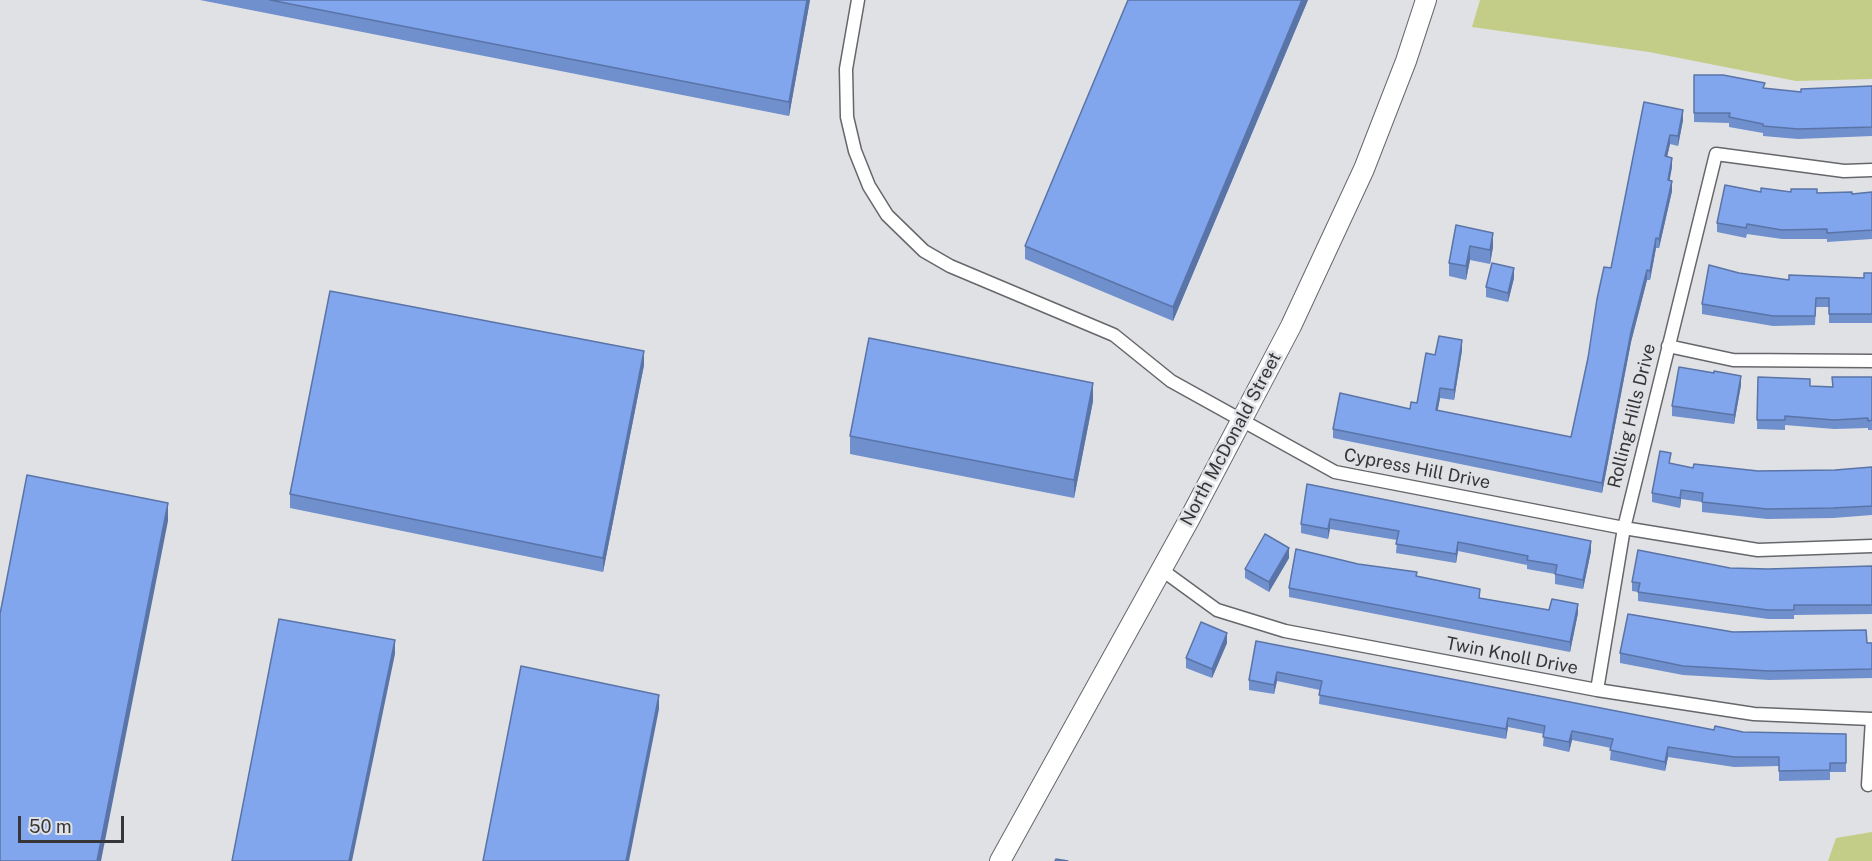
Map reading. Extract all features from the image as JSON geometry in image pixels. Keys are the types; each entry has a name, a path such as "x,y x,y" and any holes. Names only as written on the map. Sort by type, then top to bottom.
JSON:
{"main road":[{"name":"North McDonald Street","path":"1000,861 1162,570 1291,326 1364,169 1406,61 1426,0"}],"street":[{"name":"Cypress Hill Drive","path":"858,0 846,69 847,117 855,151 869,186 898,227 924,251 950,266 1114,335 1171,381 1335,472 1624,528 1758,550 1872,546"},
{"name":"Rolling Hills Drive","path":"1597,690 1624,528 1716,154 1844,171 1872,170"},
{"path":"1668,346 1733,360 1872,361"},
{"name":"Twin Knoll Drive","path":"1162,570 1217,610 1285,631 1597,690 1754,714 1872,718"},
{"path":"1868,785 1872,718"}],"green space":[{"path":"1480,0 1872,0 1872,79 1796,81 1649,52 1472,27"},
{"path":"1872,832 1872,861 1828,861 1836,838"}],"building":[{"path":"270,0 807,0 789,102"},
{"path":"1128,0 1302,0 1173,307 1025,246"},
{"path":"1694,75 1723,75 1765,83 1763,88 1801,92 1801,89 1872,86 1872,127 1798,129 1763,126 1763,124 1729,117 1730,113 1694,113"},
{"path":"1644,102 1683,110 1678,136 1670,135 1665,156 1672,158 1668,180 1672,181 1659,239 1656,238 1650,271 1647,270 1631,332 1602,483 1333,429 1340,393 1410,409 1411,402 1417,403 1426,353 1435,355 1439,336 1462,340 1454,390 1440,388 1436,410 1571,437 1588,358 1597,299 1604,267 1611,268"},
{"path":"1725,185 1761,192 1761,188 1791,192 1791,189 1817,189 1817,193 1872,192 1872,230 1827,233 1827,229 1782,230 1747,224 1746,228 1717,223"},
{"path":"1456,225 1493,233 1490,250 1470,246 1466,266 1449,263"},
{"path":"1492,263 1514,268 1508,293 1486,287"},
{"path":"1709,265 1739,273 1789,280 1789,275 1864,278 1864,273 1872,273 1872,314 1829,314 1829,298 1816,298 1815,316 1773,316 1702,304"},
{"path":"330,291 644,351 603,558 290,494"},
{"path":"869,338 1093,383 1074,480 850,436"},
{"path":"1679,367 1741,376 1734,415 1672,406"},
{"path":"1758,377 1810,379 1810,386 1833,387 1832,377 1872,377 1872,420 1868,421 1868,418 1834,420 1785,416 1785,420 1757,420"},
{"path":"1660,451 1671,453 1669,463 1693,468 1694,464 1758,471 1872,467 1872,506 1767,509 1702,502 1703,493 1681,490 1680,498 1652,493"},
{"path":"27,475 168,503 97,861 0,861 0,614"},
{"path":"1307,484 1591,541 1583,580 1555,574 1557,565 1527,560 1528,556 1458,542 1456,554 1396,544 1399,531 1330,519 1328,529 1301,524"},
{"path":"1265,534 1289,548 1269,582 1245,569"},
{"path":"1296,549 1358,564 1417,572 1416,576 1480,589 1479,598 1549,610 1552,599 1578,604 1570,642 1289,588"},
{"path":"1638,550 1730,568 1872,566 1872,605 1794,605 1794,610 1768,610 1638,592 1640,583 1632,582"},
{"path":"1628,614 1733,632 1866,630 1867,643 1872,643 1872,669 1769,671 1683,666 1620,653"},
{"path":"279,619 395,640 349,861 232,861"},
{"path":"1201,622 1227,633 1212,669 1186,658"},
{"path":"1256,641 1714,730 1715,726 1743,732 1846,734 1846,763 1830,763 1830,770 1779,771 1779,757 1734,757 1668,747 1665,762 1610,750 1613,739 1572,731 1569,742 1543,737 1545,726 1508,718 1506,729 1319,695 1322,681 1277,672 1274,685 1249,680"},
{"path":"521,666 659,695 626,861 483,861"}]}
